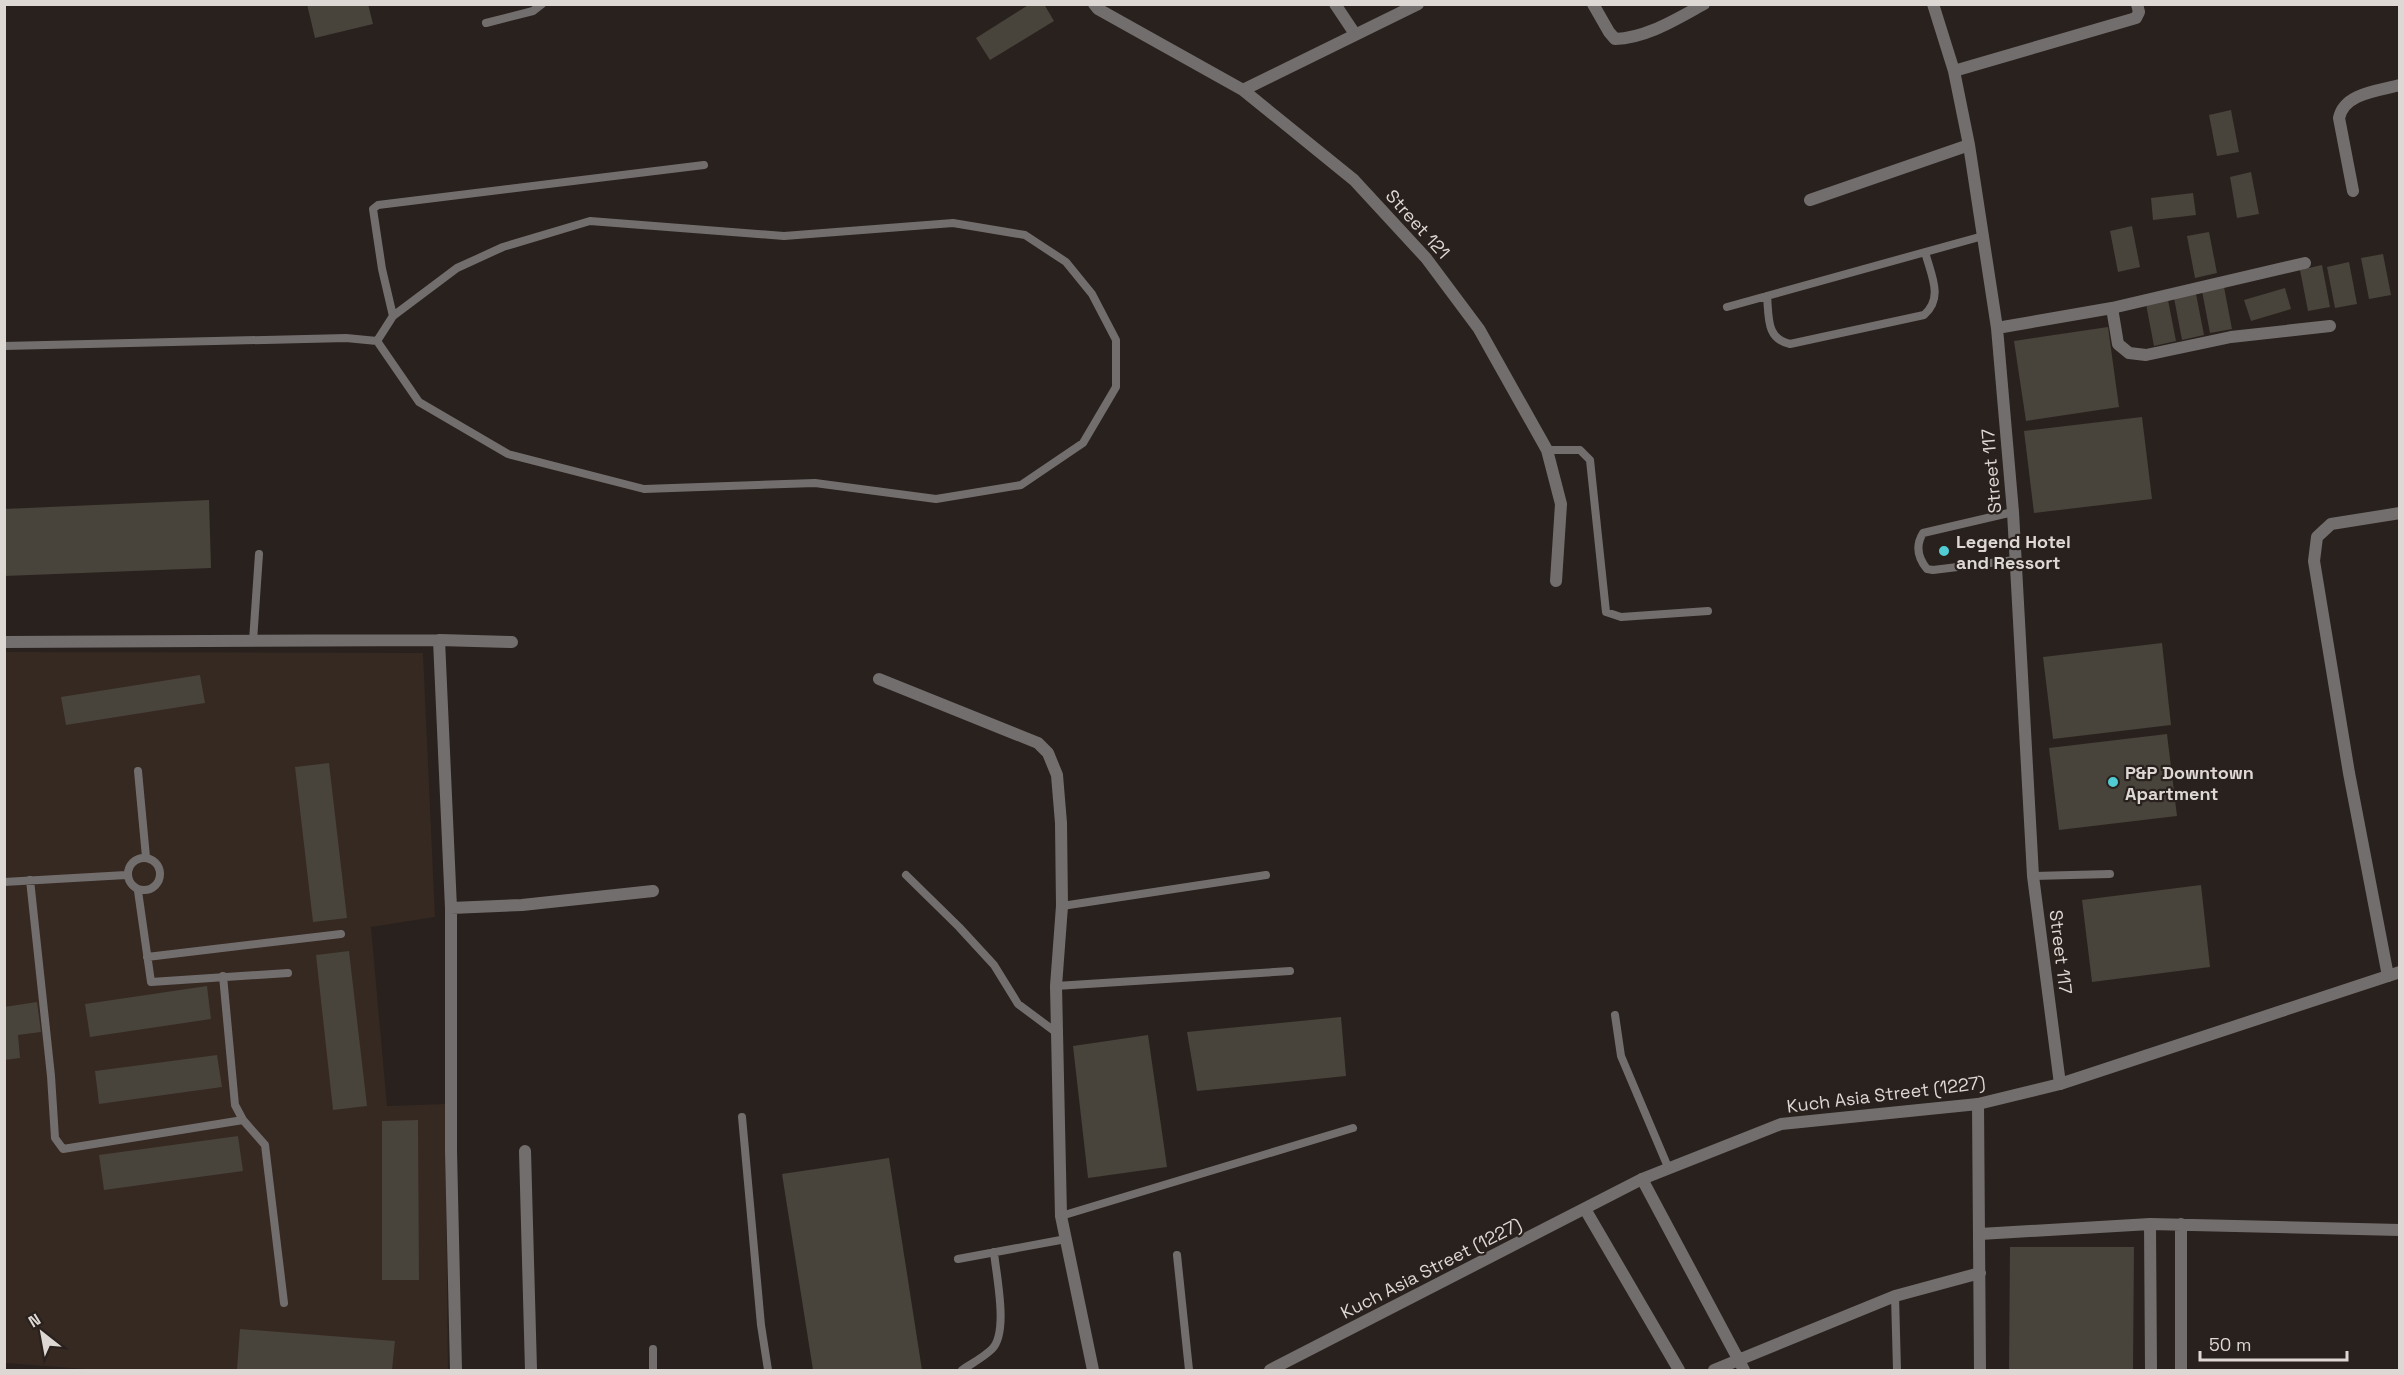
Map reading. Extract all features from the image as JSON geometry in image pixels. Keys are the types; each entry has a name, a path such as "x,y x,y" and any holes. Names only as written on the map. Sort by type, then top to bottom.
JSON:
{"street":[{"path":"1335,4 1355,34"},
{"path":"1243,90 1418,4"},
{"path":"1593,4 1615,39 1627,39 1654,30 1704,4"},
{"name":"Street 117","path":"1934,4 1954,71 1969,146 1997,328 2013,512 2033,876 2060,1084"},
{"path":"1954,71 2136,18 2139,12 2137,4"},
{"name":"Street 121","path":"1100,6 1243,90 1354,180 1426,258 1479,329 1547,450 1561,504 1556,581"},
{"path":"2353,191 2339,118 2341,109 2346,102 2355,98 2400,85"},
{"path":"1810,200 1969,146"},
{"path":"1997,328 2112,308 2305,263"},
{"path":"2112,308 2118,344 2129,353 2146,355 2231,337 2330,326"},
{"path":"2394,974 2349,773 2314,561 2317,537 2331,524 2400,513"},
{"path":"439,640 451,908 451,1151 456,1371"},
{"path":"4,642 439,640 512,642"},
{"path":"879,679 1038,743 1048,753 1057,775 1061,824 1062,906 1056,986 1061,1216 1093,1371"},
{"path":"451,908 522,905 653,891"},
{"name":"Kuch Asia Street (1227)","path":"1270,1371 1642,1179 1781,1124 1978,1104 2060,1084 2394,974"},
{"path":"1978,1104 1980,1371"},
{"path":"525,1151 531,1371"},
{"path":"1642,1179 1742,1365"},
{"path":"1586,1209 1679,1371"},
{"path":"1980,1234 2150,1224 2400,1230"},
{"path":"2150,1224 2151,1371"},
{"path":"2181,1224 2181,1371"},
{"path":"1714,1371 1742,1365 1894,1296 1980,1273"}],"lane":[{"path":"486,23 533,11 542,4"},
{"path":"393,316 382,269 373,209 378,205 704,165"},
{"path":"590,221 784,236 953,223 1025,235 1066,262 1092,294 1116,339 1116,387 1083,443 1021,485 936,499 815,483 644,489 508,454 419,402 377,341 393,316 457,268 503,247 590,221"},
{"path":"1727,307 1983,236"},
{"path":"1767,296 1771,332 1779,342 1790,344 1924,315 1933,307 1936,297 1925,252"},
{"path":"4,346 334,339 377,341"},
{"path":"1547,450 1580,450 1590,460 1606,612 1621,617 1708,611"},
{"path":"2013,512 1923,533 1917,552 1927,568 1933,570 2015,560"},
{"path":"253,641 259,554"},
{"path":"138,771 146,857"},
{"path":"146,857 156,862 160,871 158,883 149,890 138,891 130,885 126,875 137,860 146,857"},
{"path":"2033,876 2110,874"},
{"path":"4,882 126,875"},
{"path":"906,875 994,965 1018,1004 1057,1033"},
{"path":"1062,906 1266,875"},
{"path":"30,880 51,1076 55,1138 63,1149 243,1120"},
{"path":"138,891 151,982 288,973"},
{"path":"147,957 341,934"},
{"path":"1056,986 1290,971"},
{"path":"223,976 234,1096 243,1120 265,1145 284,1303"},
{"path":"1616,1015 1621,1056 1668,1167"},
{"path":"742,1117 761,1325 768,1371"},
{"path":"1061,1216 1353,1128"},
{"path":"958,1259 1066,1239"},
{"path":"962,1371 993,1348 999,1337 1001,1323 994,1252"},
{"path":"1177,1255 1189,1371"},
{"path":"1894,1296 1897,1371"},
{"path":"653,1349 653,1371"}],"shaded area":[{"path":"4,652 423,653 435,917 371,927 387,1106 445,1104 448,1370 99,1370 5,1363"}],"building":[{"path":"307,4 368,4 373,24 315,38"},
{"path":"1030,4 1044,4 1054,21 990,60 976,38"},
{"path":"2231,110 2239,152 2217,156 2209,115"},
{"path":"2251,172 2259,214 2237,218 2230,177"},
{"path":"2193,193 2196,215 2153,220 2151,198"},
{"path":"2132,226 2140,267 2118,272 2110,231"},
{"path":"2209,232 2217,273 2195,278 2187,236"},
{"path":"2383,254 2391,295 2369,299 2361,258"},
{"path":"2349,262 2357,304 2335,308 2327,267"},
{"path":"2322,265 2330,307 2308,311 2300,270"},
{"path":"2224,287 2232,329 2210,333 2202,291"},
{"path":"2285,288 2291,309 2251,321 2244,300"},
{"path":"2196,294 2204,335 2182,340 2174,298"},
{"path":"2168,300 2176,341 2154,346 2146,304"},
{"path":"2108,327 2119,407 2026,421 2014,341"},
{"path":"2142,417 2152,499 2034,513 2024,431"},
{"path":"209,500 211,568 4,576 4,509"},
{"path":"2162,643 2171,725 2053,739 2043,657"},
{"path":"200,675 205,703 66,725 61,697"},
{"name":"P&P Downtown Apartment","path":"2167,734 2177,816 2059,830 2049,748"},
{"path":"329,763 347,918 313,922 295,767"},
{"path":"2201,885 2210,967 2092,982 2082,900"},
{"path":"349,951 367,1106 333,1110 316,955"},
{"path":"207,986 211,1019 90,1037 85,1004"},
{"path":"37,1002 41,1032 18,1035 20,1058 4,1060 4,1007"},
{"path":"1341,1017 1346,1076 1197,1091 1187,1032"},
{"path":"1148,1035 1167,1167 1088,1178 1073,1046"},
{"path":"217,1055 222,1087 99,1104 95,1071"},
{"path":"418,1120 419,1280 382,1280 382,1121"},
{"path":"238,1136 243,1171 104,1190 99,1155"},
{"path":"889,1158 922,1370 813,1370 782,1174"},
{"path":"2010,1247 2134,1247 2133,1370 2009,1370"},
{"path":"240,1329 395,1341 392,1370 237,1369"}],"place":[{"name":"Legend Hotel and Ressort","path":"1944,551"},
{"name":"P&P Downtown Apartment","path":"2113,782"}]}
